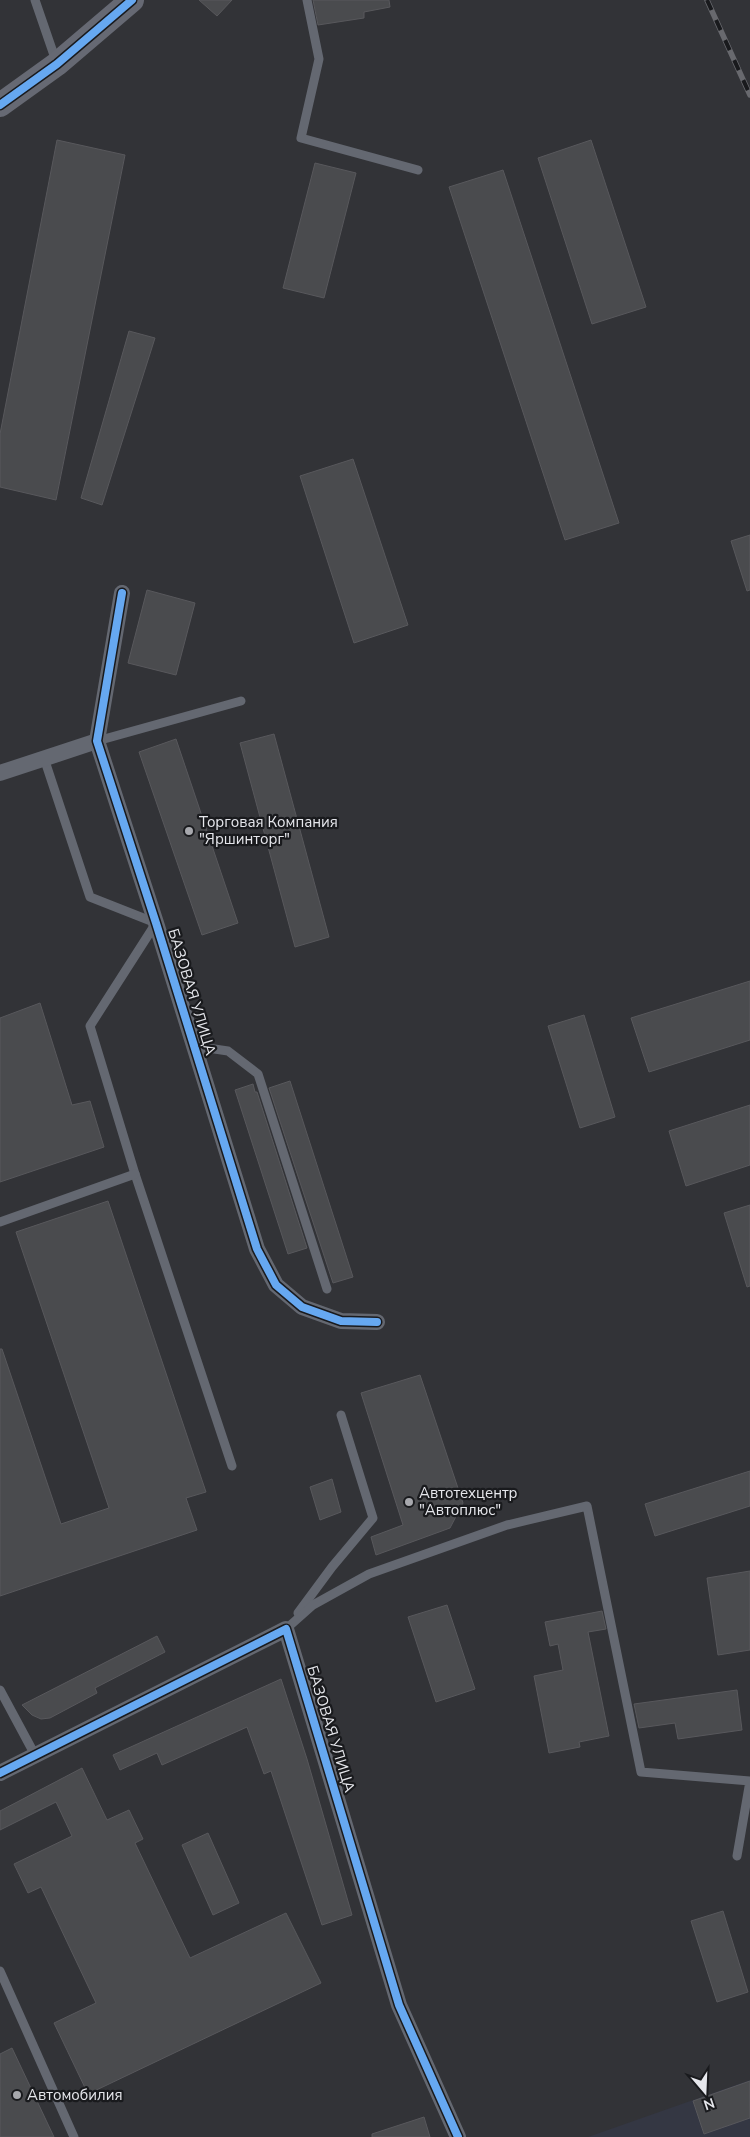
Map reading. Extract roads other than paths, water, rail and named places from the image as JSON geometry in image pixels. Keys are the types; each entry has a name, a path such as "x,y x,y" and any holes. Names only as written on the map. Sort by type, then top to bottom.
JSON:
{"street":[{"path":"0,104 58,64 132,0"},
{"name":"БАЗОВАЯ УЛИЦА","path":"122,594 97,740 257,1249 276,1284 302,1307 341,1321 377,1322"},
{"path":"0,773 97,740"},
{"path":"0,1773 286,1629"},
{"name":"БАЗОВАЯ УЛИЦА","path":"286,1629 399,2005 458,2137"}],"lane":[{"path":"35,0 58,64"},
{"path":"307,0 319,59 301,138 418,170"},
{"path":"97,740 241,701"},
{"path":"44,758 90,897 156,923 90,1026 135,1174 232,1466"},
{"path":"194,1046 228,1051 258,1074 327,1289"},
{"path":"0,1222 135,1174"},
{"path":"286,1629 332,1567 373,1518 342,1415"},
{"path":"286,1629 313,1605 369,1574 507,1525 587,1506 640,1772 750,1781 737,1856"},
{"path":"0,1690 35,1755"},
{"path":"0,1970 74,2137"}],"railway":[{"path":"707,0 750,95"}],"place":[{"name":"Торговая Компания \"Яршинторг\"","path":"189,831"},
{"name":"Автотехцентр \"Автоплюс\"","path":"409,1502"},
{"name":"Автомобилия","path":"17,2095"}]}
